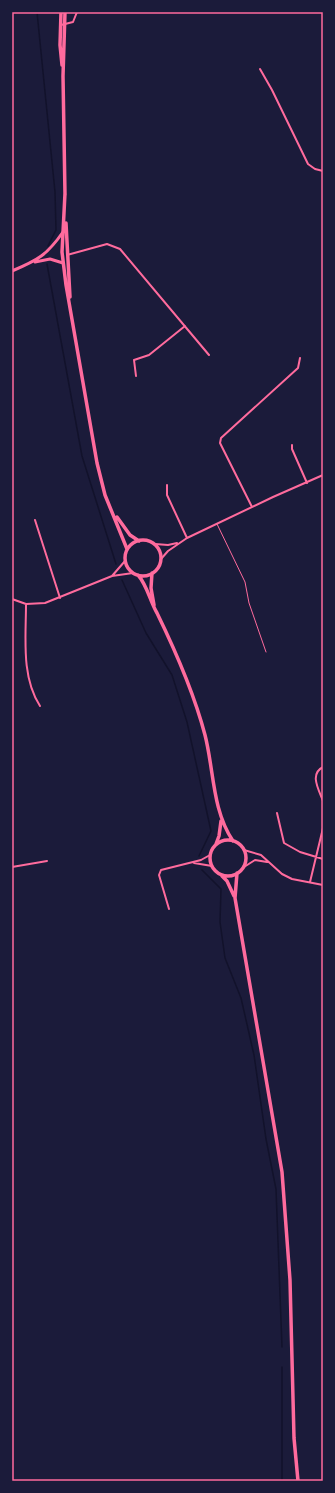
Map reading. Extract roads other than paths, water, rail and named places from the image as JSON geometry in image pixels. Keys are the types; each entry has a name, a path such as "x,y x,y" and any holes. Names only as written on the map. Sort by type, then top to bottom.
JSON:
{"main road":[{"path":"61,12 63,25"},
{"path":"65,12 63,25 63,76 66,254 72,319"},
{"path":"65,193 63,264 97,463 105,495 127,549 125,561 127,567 133,573 145,576 156,570 161,559 155,544 144,540 133,543 127,549"},
{"path":"113,513 130,534 139,541"},
{"path":"152,573 151,588 157,614"},
{"path":"138,575 144,583 194,698 206,736 221,818 232,840 244,850 246,858 244,867 232,875 220,874"},
{"path":"221,818 219,836 210,855 212,866 227,881 235,898"},
{"path":"216,844 227,840 232,840"},
{"path":"237,873 235,898 282,1172 290,1280 294,1438 298,1481"}],"street":[{"path":"63,25 73,22 77,12"},
{"path":"260,69 272,90 308,164 315,169 323,171"},
{"path":"12,271 33,262 52,248 63,231"},
{"path":"66,254 71,255 107,244 120,249 209,355"},
{"path":"33,262 50,260 63,264"},
{"path":"136,376 134,360 149,355 185,326"},
{"path":"252,507 220,443 221,438 298,368 300,358"},
{"path":"292,445 292,449 307,483"},
{"path":"161,559 187,538 323,475"},
{"path":"167,485 167,495 187,538"},
{"path":"35,520 60,598"},
{"path":"155,544 168,545 179,543"},
{"path":"112,576 125,561"},
{"path":"12,599 26,604 45,603 112,576 133,573"},
{"path":"26,604 26,658 34,697 40,706"},
{"path":"323,767 317,772 315,777 323,801"},
{"path":"277,813 284,843 291,848 315,858 323,859"},
{"path":"310,882 323,828"},
{"path":"244,850 261,855 282,874 292,879 323,885"},
{"path":"169,909 159,875 161,870 192,862 210,855"},
{"path":"244,867 255,860 268,862"},
{"path":"12,868 47,861"},
{"path":"192,862 212,866"}],"lane":[{"path":"217,524 245,582 249,603 266,652"}],"waterway":[{"path":"37,12 55,192 56,230 48,246"},
{"path":"47,264 82,456 116,564"},
{"path":"122,580 146,633 172,675 187,722 211,831 199,856"},
{"path":"202,870 221,889 220,922 225,958 241,998 254,1055 266,1139 276,1189 282,1347"},
{"path":"282,1367 282,1481"}]}
